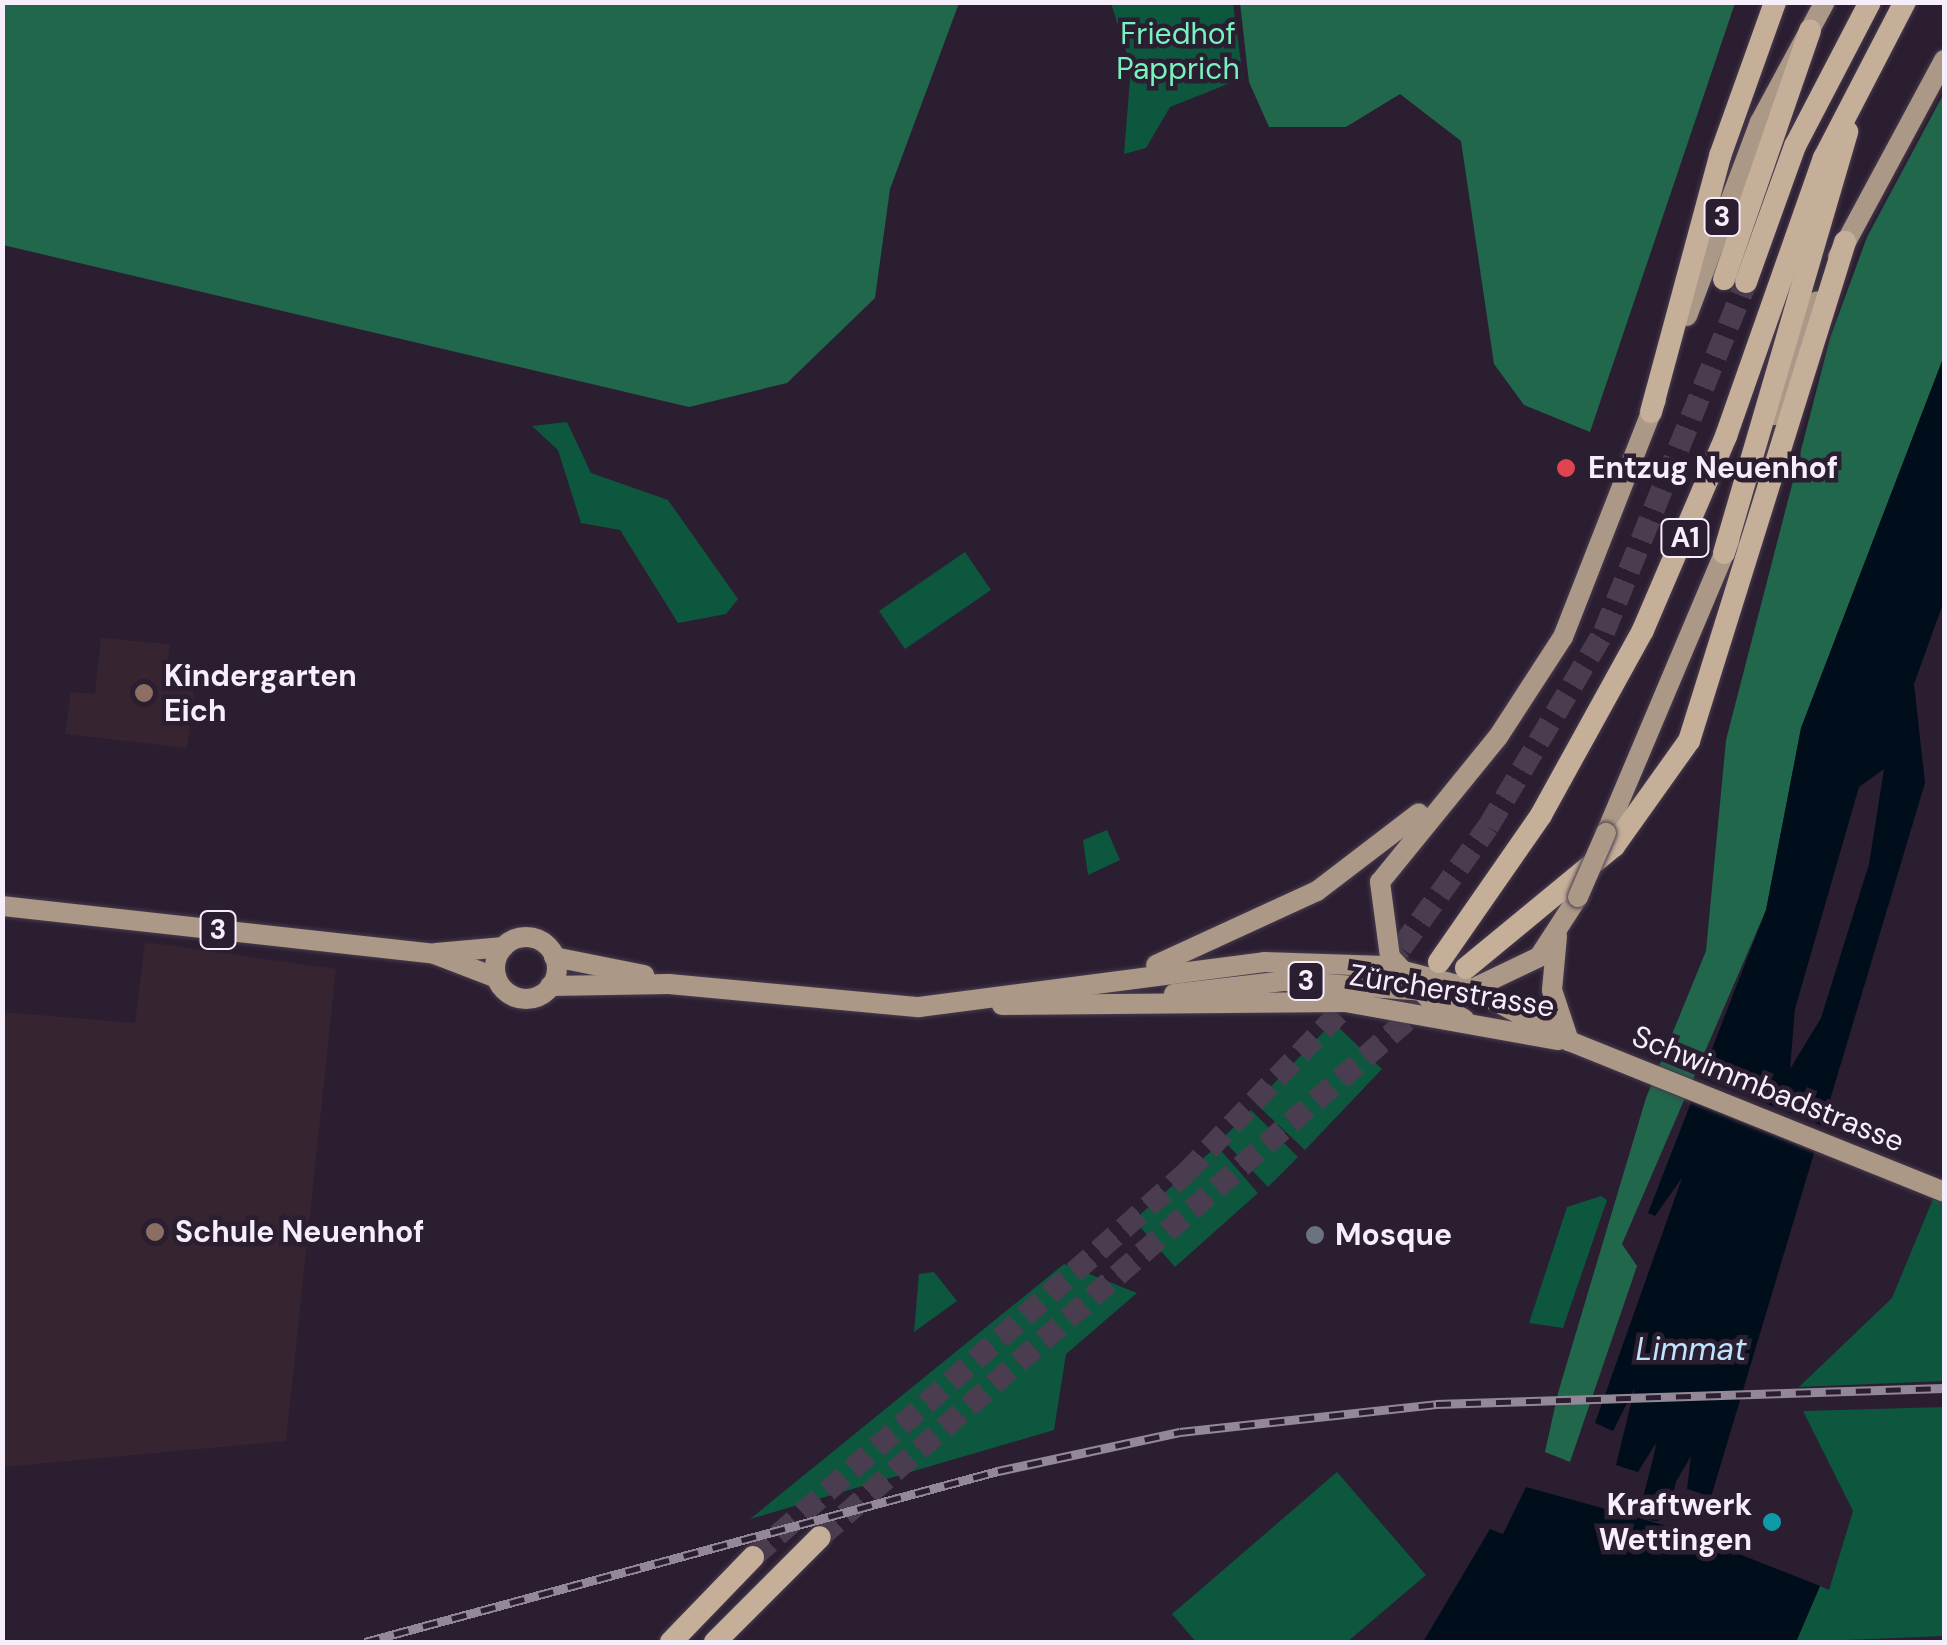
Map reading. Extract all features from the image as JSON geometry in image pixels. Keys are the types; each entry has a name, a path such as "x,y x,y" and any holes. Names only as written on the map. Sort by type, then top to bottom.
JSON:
{"highway":[{"path":"1651,412 1715,173 1776,2"},
{"path":"1810,30 1735,281 1795,146 1870,2"},
{"name":"A1","path":"1438,962 1563,779 1655,605 1859,80 1905,2"},
{"path":"1724,553 1859,80"},
{"path":"1470,978 1614,846 1689,741 1845,242"},
{"path":"715,1642 820,1538"},
{"path":"671,1642 753,1557"}],"main road":[{"name":"3","path":"1464,1019 1420,990 1398,968 1382,939 1380,882 1514,715 1575,614 1742,165 1825,2"},
{"name":"3","path":"1420,990 1470,978 1516,974 1558,936 1606,834 1724,553 1845,242 1944,60"},
{"name":"3","path":"1133,975 1317,892 1456,784"},
{"name":"3","path":"2,906 434,954 504,947"},
{"path":"1558,936 1552,990 1569,1041"},
{"path":"532,938 554,957 550,986 523,999 496,978 504,947 532,938"},
{"name":"3","path":"434,954 496,978"},
{"name":"Zürcherstrasse","path":"554,957 669,984"},
{"name":"Zürcherstrasse","path":"990,1003 1133,975 1294,961 1398,968 1470,978 1569,1041"},
{"name":"Zürcherstrasse","path":"1147,1000 1261,982 1420,990"},
{"name":"Zürcherstrasse","path":"550,986 669,984 919,1007 1147,1000 1345,1002 1464,1019 1569,1041"},
{"name":"Schwimmbadstrasse","path":"1569,1041 1944,1192"}],"shaded area":[{"name":"Kindergarten Eich","path":"101,638 170,644 164,687 194,690 187,748 65,734 71,692 95,694"},
{"name":"Schule Neuenhof","path":"145,942 336,969 286,1441 3,1467 3,1012 135,1023"}],"green space":[{"path":"3,2 959,3 890,189 875,298 787,383 689,407 3,245"},
{"name":"Friedhof Papprich","path":"1111,3 1233,3 1243,78 1170,107 1146,148 1124,154 1131,67"},
{"path":"1240,3 1735,3 1590,432 1524,405 1494,364 1461,141 1400,94 1346,127 1269,127 1249,82"},
{"path":"1944,93 1944,356 1801,728 1766,910 1622,1244 1637,1266 1570,1462 1545,1452 1558,1393 1646,1098 1706,951 1726,740 1830,338 1867,237"},
{"path":"567,422 591,473 668,500 738,599 726,614 678,623 620,530 581,523 558,450 532,426"},
{"path":"965,552 991,590 905,649 879,611"},
{"path":"1107,830 1120,860 1088,875 1083,840"},
{"path":"1333,1022 1382,1069 1305,1150 1255,1103"},
{"path":"1251,1110 1298,1157 1268,1187 1222,1139"},
{"path":"1217,1146 1258,1193 1175,1267 1134,1220"},
{"path":"1601,1196 1607,1200 1563,1328 1529,1323 1567,1207"},
{"path":"1933,1199 1944,1203 1944,1381 1799,1387 1892,1298"},
{"path":"1064,1264 1137,1293 1066,1354 1054,1430 750,1519"},
{"path":"934,1272 957,1301 914,1332 919,1274"},
{"path":"1944,1407 1944,1636 1796,1642 1820,1586 1829,1590 1853,1511 1803,1411"},
{"path":"1337,1472 1426,1575 1347,1642 1196,1642 1172,1614"}],"water":[{"name":"Limmat","path":"1944,356 1944,601 1914,684 1925,783 1711,1497 1687,1489 1691,1456 1674,1485 1651,1477 1656,1443 1638,1472 1616,1465 1635,1387 1613,1431 1595,1423 1682,1178 1655,1216 1648,1213 1766,910 1801,728","holes":["1884,769 1869,864 1821,1018 1790,1069 1795,1009 1859,787"]},
{"path":"1526,1487 1671,1527 1820,1586 1796,1642 1423,1642 1490,1529 1503,1534"}],"pier":[{"path":"1699,1077 1828,1128 1820,1155 1691,1102"}],"waterway":[{"name":"Limmat","path":"1655,1507 1671,1445"}],"tunnel":[{"path":"753,1557 1186,1173 1401,948 1488,827 1604,632 1746,282"},
{"path":"820,1537 1464,970"}],"railway":[{"path":"365,1642 998,1471 1180,1432 1436,1404 1944,1388"}],"place":[{"name":"Entzug Neuenhof","path":"1566,468"},
{"name":"Kindergarten Eich","path":"144,693"},
{"name":"Schule Neuenhof","path":"155,1232"},
{"name":"Mosque","path":"1315,1235"},
{"name":"Kraftwerk Wettingen","path":"1772,1522"}]}
